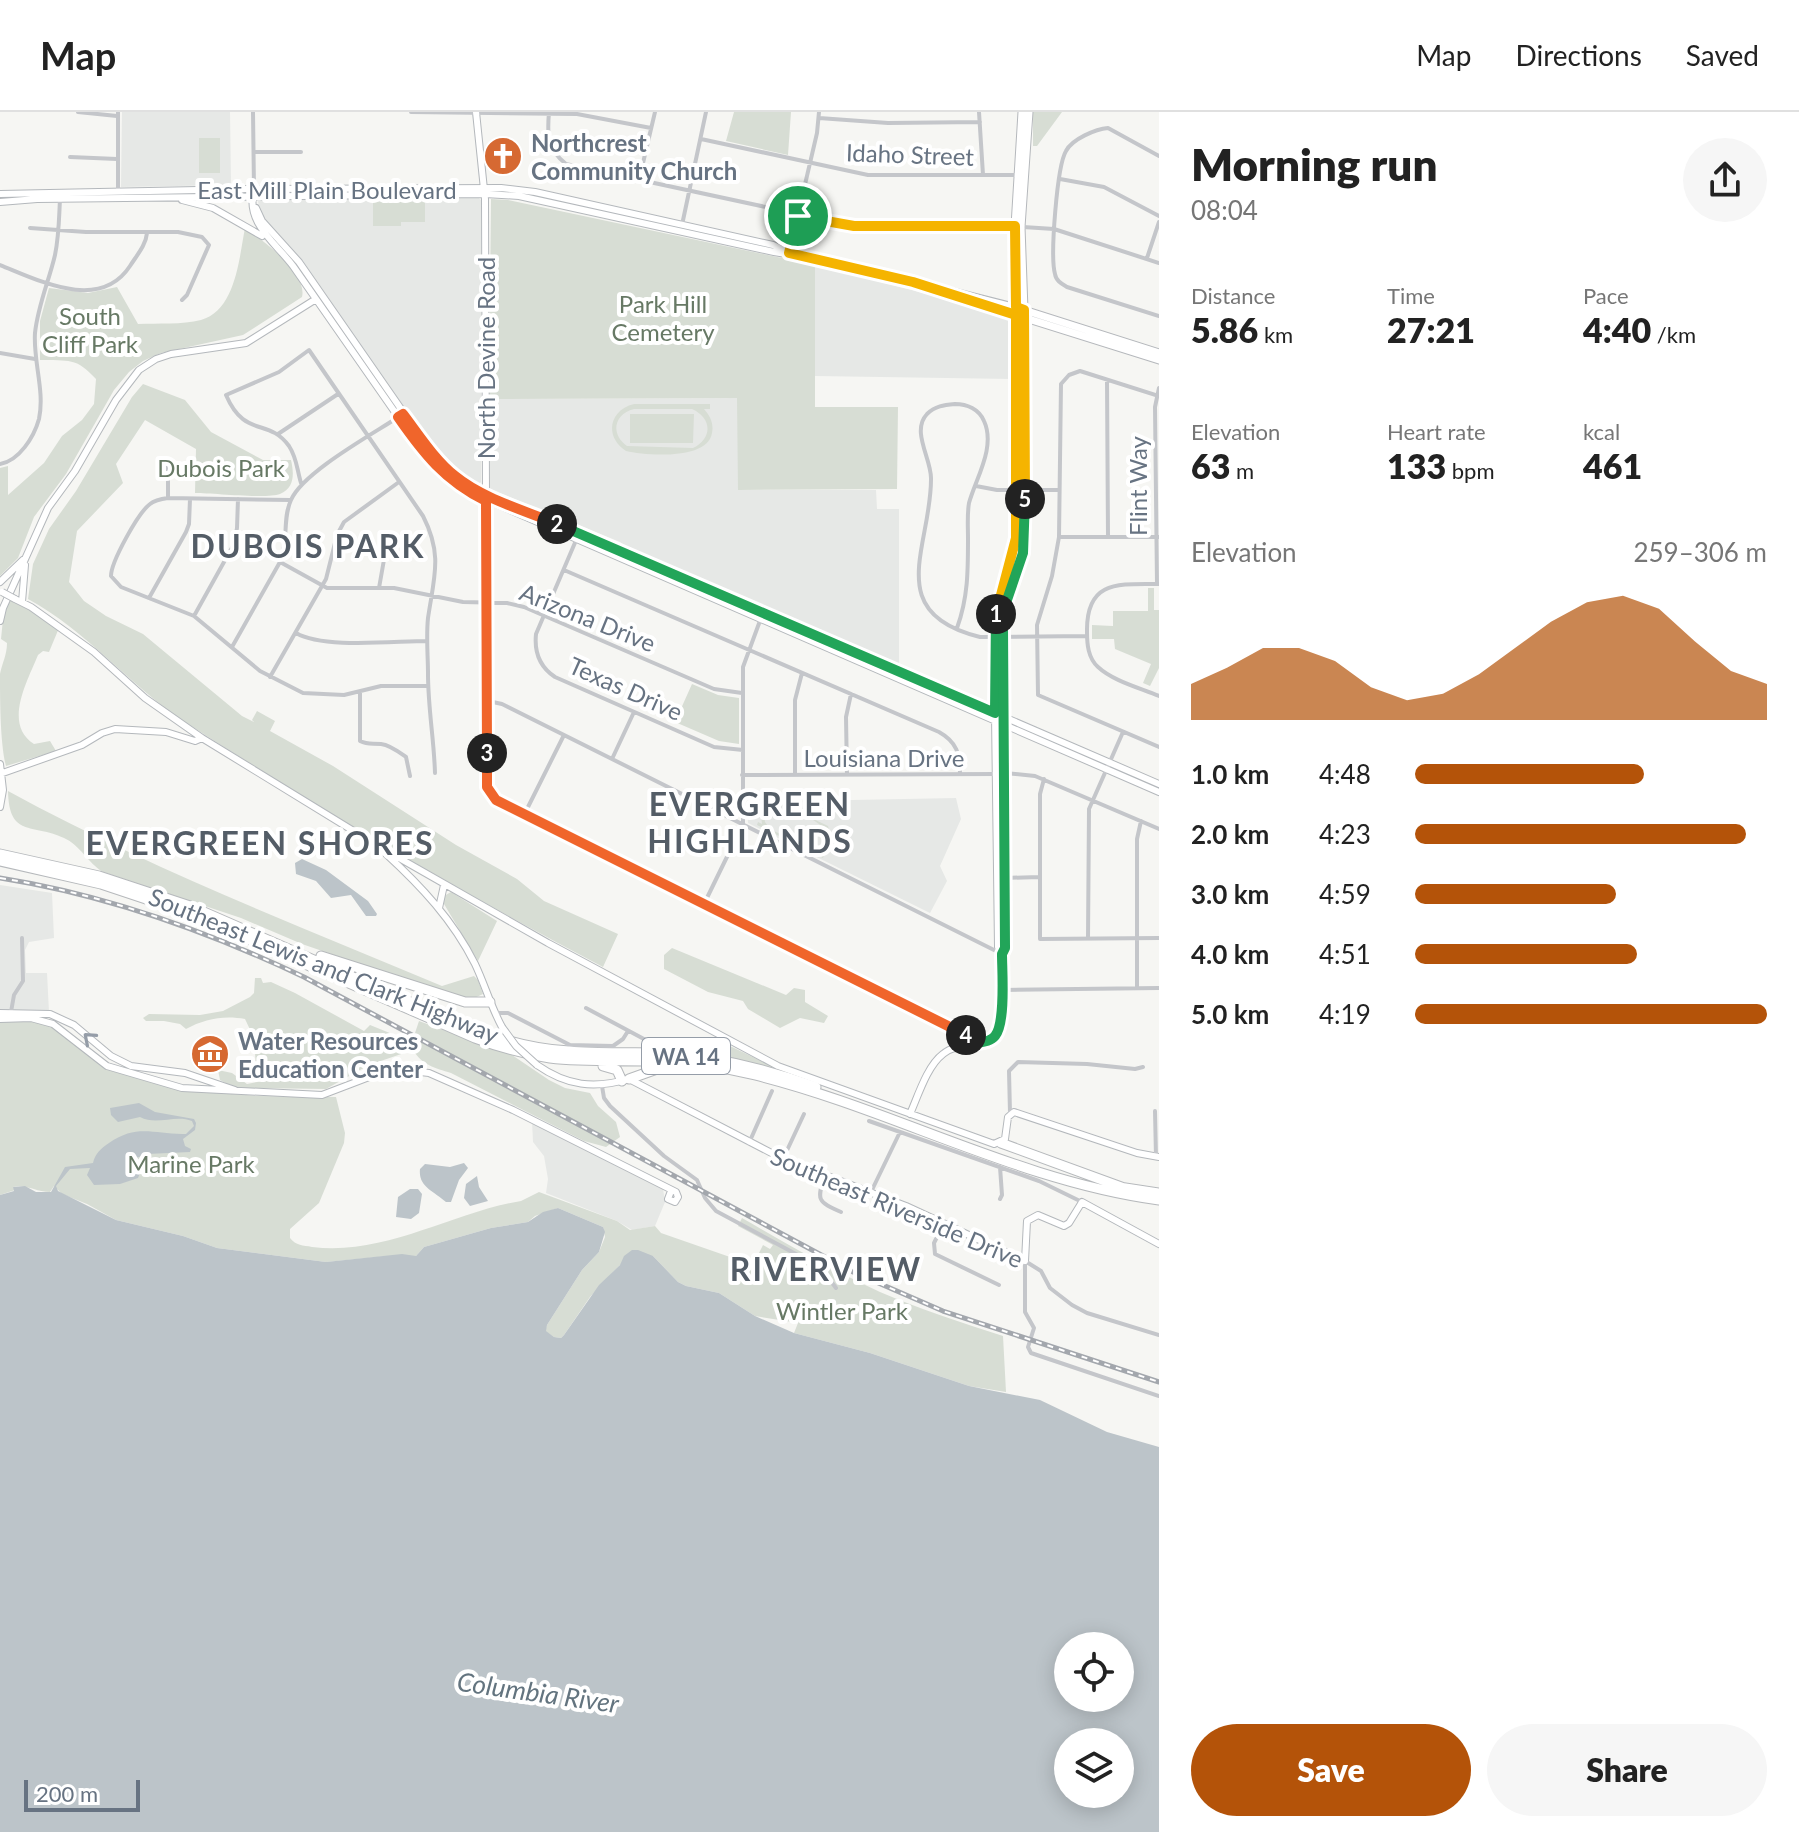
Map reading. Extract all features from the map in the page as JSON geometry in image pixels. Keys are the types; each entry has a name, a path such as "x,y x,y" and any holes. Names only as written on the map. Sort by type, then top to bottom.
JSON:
{"highway":[{"name":"Southeast Lewis and Clark Highway","path":"0,854 131,886 252,932 504,1040 547,1049 662,1053 745,1066 794,1080 1033,1164 1124,1188 1159,1193"},
{"name":"Southeast Lewis and Clark Highway","path":"0,861 90,881 164,904 254,940 475,1038 516,1051 552,1058 669,1062 734,1070 824,1096 1061,1180 1159,1200"},
{"path":"252,932 454,999 475,1004 490,1002"},
{"path":"552,1058 614,1068 625,1080 668,1067 734,1070"},
{"path":"640,1087 642,1075"},
{"path":"1001,1143 1124,1188"}],"main road":[{"path":"1020,312 1018,227 1022,112"},
{"path":"1021,175 1029,112"},
{"name":"East Mill Plain Boulevard","path":"1020,312 1159,353"},
{"name":"East Mill Plain Boulevard","path":"1020,312 1159,360"}],"street":[{"path":"78,112 118,114 118,191"},
{"path":"253,112 254,194 258,227 282,252 400,415"},
{"path":"411,112 600,114 651,128"},
{"path":"639,180 655,112"},
{"path":"682,225 706,112"},
{"path":"979,112 983,175"},
{"name":"North Devine Road","path":"476,113 484,191 487,777 491,795 524,815"},
{"path":"549,113 547,133 550,147 566,164 854,226 1054,229 1159,263"},
{"path":"789,253 819,115 888,123 980,122"},
{"path":"1159,156 1116,130 1101,128 1078,140 1065,151 1054,229 1055,274 1058,281 1067,287 1159,316"},
{"name":"Idaho Street","path":"701,139 868,175 1021,175"},
{"path":"254,152 301,152"},
{"path":"70,157 117,159"},
{"path":"1060,179 1104,187 1159,219 1147,259"},
{"path":"361,195 395,188"},
{"name":"East Mill Plain Boulevard","path":"0,202 395,188 535,192 773,245 789,253"},
{"path":"402,195 406,191 441,188"},
{"name":"East Mill Plain Boulevard","path":"0,194 118,191 402,195 484,191 536,199 774,252 867,269 948,292 958,298 1020,312"},
{"path":"254,194 262,221 299,262 422,451 441,472 467,492 486,497 1003,720 1159,792"},
{"path":"163,197 190,201 221,212 257,232 282,252"},
{"path":"3,463 25,447 38,421 37,322 54,258 60,199"},
{"path":"30,228 189,234 207,241 207,254 182,300"},
{"path":"0,265 46,283 80,290 110,286 123,277 147,240 147,232"},
{"path":"0,621 48,508 75,471 116,400 139,370 171,354 246,343 316,299"},
{"path":"910,1114 942,1054 988,1041 996,1035 1002,990 1002,954 998,947 1003,720 996,609 1016,540 1021,490 1020,312"},
{"path":"301,483 294,454 278,434 243,421 226,395 279,372 309,350 423,516 432,535 437,564 428,641 428,709 434,733 435,773"},
{"path":"0,353 35,359"},
{"path":"1158,396 1080,371 1069,375 1061,384 1059,537 1052,576 1039,614 1037,637 1038,695 1159,747"},
{"path":"1107,380 1108,537"},
{"name":"Flint Way","path":"1158,584 1159,388"},
{"path":"278,434 338,394"},
{"path":"957,628 967,595 968,512 986,449 984,421 978,411 969,406 945,405 935,407 923,419 921,427 931,477 920,555 920,587 929,611 937,619 971,635 1087,636"},
{"path":"232,647 280,562 285,548 290,500 301,483 400,415"},
{"path":"168,463 168,498"},
{"path":"270,677 322,586 344,522 400,482"},
{"path":"976,486 997,490 1059,490"},
{"path":"290,500 168,498 155,501 144,510 111,570 115,583 194,616 270,677 311,695 344,695 381,686 428,686"},
{"path":"149,598 186,532 190,499"},
{"path":"194,616 234,544 238,499"},
{"name":"Texas Drive","path":"577,537 543,615 535,645 547,672 714,747 743,750"},
{"path":"1059,537 1157,537"},
{"path":"379,588 385,554"},
{"path":"0,582 26,557"},
{"path":"19,600 26,557"},
{"name":"Arizona Drive","path":"280,562 322,586 379,588 463,602 507,603 543,615 714,689 742,693"},
{"path":"564,570 947,736 958,749 960,774"},
{"path":"1158,584 1113,586 1098,593 1089,606 1087,636 1090,655 1099,669 1159,696"},
{"path":"1,591 83,644 145,698 202,738 378,846 441,884 756,1056 795,1073 994,1144 1001,1143 1006,1137 1010,1113 1009,1071 1018,1062 1143,1067"},
{"path":"704,904 743,824 743,667 762,616"},
{"path":"296,633 323,642 428,641"},
{"path":"998,637 995,717 1000,774"},
{"path":"795,775 795,700 802,673"},
{"path":"360,691 360,741 384,744 406,757 410,776"},
{"path":"847,775 846,717 851,694"},
{"path":"487,701 502,704 1002,954"},
{"path":"612,759 634,712"},
{"path":"1,774 82,745 115,729 166,732 195,741 202,738"},
{"path":"1088,938 1088,818 1092,800 1123,732"},
{"path":"564,735 524,815 978,1043"},
{"path":"0,764 0,807"},
{"path":"1108,766 1159,784"},
{"name":"Louisiana Drive","path":"742,775 1028,774 1159,829"},
{"path":"1044,779 1040,794 1040,939 1159,938"},
{"path":"1137,988 1137,839 1141,821"},
{"path":"378,846 439,908 469,953 502,1027 516,1046 537,1065 572,1083 602,1086 625,1080"},
{"path":"1001,878 1040,877"},
{"path":"429,896 432,887 441,884"},
{"path":"439,908 441,884"},
{"path":"12,1016 14,995 23,981 22,938"},
{"path":"1002,990 1159,988"},
{"path":"586,1008 657,1046"},
{"path":"0,1016 42,1013 64,1019 119,1061 146,1070 197,1076 239,1091"},
{"path":"495,1013 508,1013 570,1045 613,1046 628,1031"},
{"path":"12,1016 53,1024 107,1066 195,1088 328,1094 385,1071 422,1072 438,1076 513,1110 671,1191"},
{"path":"170,1084 172,1072"},
{"path":"195,1088 197,1076"},
{"name":"Southeast Riverside Drive","path":"625,1080 783,1159 871,1192 1025,1261 1041,1271 1050,1288 1087,1313 1159,1335"},
{"path":"602,1086 604,1098 610,1106 664,1156 697,1180 705,1198 716,1211 820,1267 836,1288"},
{"path":"749,1143 772,1091"},
{"path":"1010,1113 1157,1157 1155,1111"},
{"path":"783,1159 804,1114"},
{"path":"869,1121 1050,1186 1159,1244"},
{"path":"871,1192 900,1132"},
{"path":"1000,1167 1000,1199"},
{"path":"825,1176 820,1199 825,1205 841,1212"},
{"path":"1082,1202 1064,1226 1038,1215 1027,1221 1025,1312 1034,1328 1028,1347 1031,1353 1159,1396"},
{"path":"944,1223 934,1243 935,1254 999,1285"}],"shaded area":[{"path":"122,112 230,112 231,185 121,187"},
{"path":"478,197 481,200 481,482 478,485 456,472 427,441 303,261 264,221 258,202 259,199"},
{"path":"815,265 1012,316 1012,379 815,376"},
{"path":"738,398 738,490 876,490 877,509 899,509 899,665 629,549 620,542 490,489 489,399"},
{"path":"956,798 961,819 940,866 947,881 930,913 748,823 747,802"},
{"path":"0,885 52,893 54,938 29,942 25,950 26,973 47,973 49,1012 15,1010 0,1022"},
{"path":"532,1121 663,1189 665,1202 655,1226 632,1230 546,1193 548,1179 544,1156 533,1142"}],"green space":[{"path":"734,112 791,112 788,155 726,141"},
{"path":"1033,112 1062,112 1037,146 1033,146"},
{"path":"199,138 220,138 220,173 199,173"},
{"name":"Park Hill Cemetery","path":"491,199 508,200 815,265 815,407 898,407 897,489 738,490 737,398 489,399"},
{"path":"373,202 425,202 425,222 373,226"},
{"name":"South Cliff Park","path":"245,228 273,249 291,268 302,288 302,297 243,335 161,353 129,372 114,390 66,474 34,517 18,558 0,576 0,468 8,466 8,495 44,463 62,436 82,420 94,404 96,379 83,367 65,361 40,360 40,321 49,288 88,293 117,287 138,324 201,320 222,306 229,294 238,268"},
{"name":"Dubois Park","path":"143,384 185,400 211,432 263,460 291,460 291,484 285,491 273,495 195,493 196,449 145,420 116,464 123,483 77,531 69,582 84,601 143,634 242,716 254,722 252,720 257,711 275,721 270,731 517,879 544,901 618,934 603,967 444,880 185,722 70,627 28,599 33,564 49,529"},
{"path":"634,404 710,404 710,409 704,409 711,420 712,433 708,442 689,452 661,455 626,451 614,439 612,424 626,407","holes":["634,409 692,409 703,417 708,428 704,439 693,448 627,446 616,430 622,415"]},
{"path":"630,414 694,414 693,443 630,443"},
{"path":"1148,588 1154,588 1154,610 1159,610 1159,668 1150,686 1143,683 1151,664 1115,649 1114,639 1092,639 1092,625 1113,626 1113,611 1148,611"},
{"path":"9,597 59,628 49,652 43,651 38,655 20,702 19,714 25,736 34,744 50,741 56,751 6,766 1,733 0,674 7,647 1,639"},
{"path":"692,684 718,695 739,698 739,744 719,741 675,722"},
{"path":"8,791 168,870 442,986 474,976 483,994 470,1000 441,992 302,944 241,918 103,872 70,841 18,823 9,806"},
{"path":"778,802 828,826 832,840 821,853 823,858 757,825 758,822 762,824 765,807","holes":["773,805 803,814 818,823 829,833 827,845 820,850 811,849 770,829 764,814"]},
{"path":"451,892 497,921 478,961 444,904 444,896"},
{"path":"672,948 786,995 794,988 805,990 805,1002 828,1016 824,1023 800,1018 780,1028 748,1009 743,1001 708,992 664,969 664,955"},
{"path":"255,978 295,993 364,1031 370,1025 412,1042 419,1021 512,1055 565,1088 590,1093 598,1106 616,1122 620,1137 606,1147 584,1141 451,1073 429,1065 413,1050 369,1065 326,1089 233,1087 220,1080 218,1070 232,1073 247,1084 257,1082 254,1038 245,1019 214,1019 186,1029 180,1024 146,1021 143,1018 149,1014 200,1015 223,1011 254,993"},
{"path":"33,1021 52,1025 100,1063 121,1073 155,1080 177,1090 336,1097 345,1133 344,1143 319,1203 290,1229 290,1238 297,1244 339,1248 392,1240 521,1201 539,1192 617,1221 630,1230 655,1226 661,1233 753,1265 763,1245 770,1249 773,1245 738,1226 742,1218 880,1292 1003,1336 1006,1392 969,1386 870,1353 794,1333 798,1323 755,1316 719,1293 678,1282 653,1256 620,1265 590,1297 564,1335 554,1337 545,1331 547,1325 582,1270 599,1252 605,1237 603,1227 558,1208 535,1216 528,1222 491,1228 424,1247 416,1256 326,1262 217,1248 183,1236 116,1220 62,1194 54,1186 50,1192 13,1187 15,1190 0,1195 0,1022"},
{"path":"711,1037 776,1068 701,1053"}],"water":[{"path":"302,859 326,870 368,901 376,916 366,916 351,895 331,898 316,881 296,874 295,863"},
{"name":"Columbia River","path":"139,1103 155,1112 194,1119 196,1123 195,1130 183,1139 190,1152 147,1154 128,1161 127,1165 140,1173 138,1178 120,1184 94,1185 87,1175 90,1168 70,1169 56,1186 58,1191 116,1220 183,1236 217,1248 326,1262 402,1254 416,1256 424,1247 491,1228 528,1222 543,1212 558,1208 603,1227 605,1232 599,1252 582,1270 547,1325 546,1331 554,1337 564,1335 624,1256 638,1250 653,1256 678,1282 719,1293 755,1316 794,1333 870,1353 969,1386 1040,1400 1107,1432 1159,1447 1159,1832 0,1832 0,1195 14,1191 13,1187 25,1186 36,1192 51,1192 65,1167 93,1163 103,1147 129,1133 186,1134 194,1126 192,1121 186,1119 153,1120 140,1117 118,1122 111,1115 110,1108"},
{"path":"464,1163 468,1168 459,1180 451,1202 446,1202 428,1188 420,1175 420,1169 425,1164 450,1167"},
{"path":"477,1176 479,1187 488,1201 470,1206 464,1198 466,1184"},
{"path":"410,1189 418,1189 422,1194 419,1213 411,1219 396,1217 398,1197"}],"railway":[{"path":"0,878 118,905 193,930 267,960 853,1272 943,1311 1159,1382"}],"place":[{"name":"Northcrest Community Church","path":"503,156"},
{"name":"Water Resources Education Center","path":"210,1054"}],"district":[{"name":"DUBOIS PARK","path":"308,545"},
{"name":"EVERGREEN HIGHLANDS","path":"750,822"},
{"name":"EVERGREEN SHORES","path":"260,842"},
{"name":"RIVERVIEW","path":"826,1268"}],"route":[{"path":"798,216 854,226 1015,226 1016,307 1024,310 1025,528 1021,560 1007,600 1003,627 1005,948 1002,954 1000,1022 996,1035 983,1042 978,1043 524,815 491,795 487,787 486,501 451,481 430,462 398,417 403,414 433,455 470,486 995,713 996,609 1013,554 1017,529 1016,315 913,282 789,253 798,216"}],"park label":[{"name":"Marine Park","path":"191,1163"},
{"name":"Wintler Park","path":"842,1310"}]}
